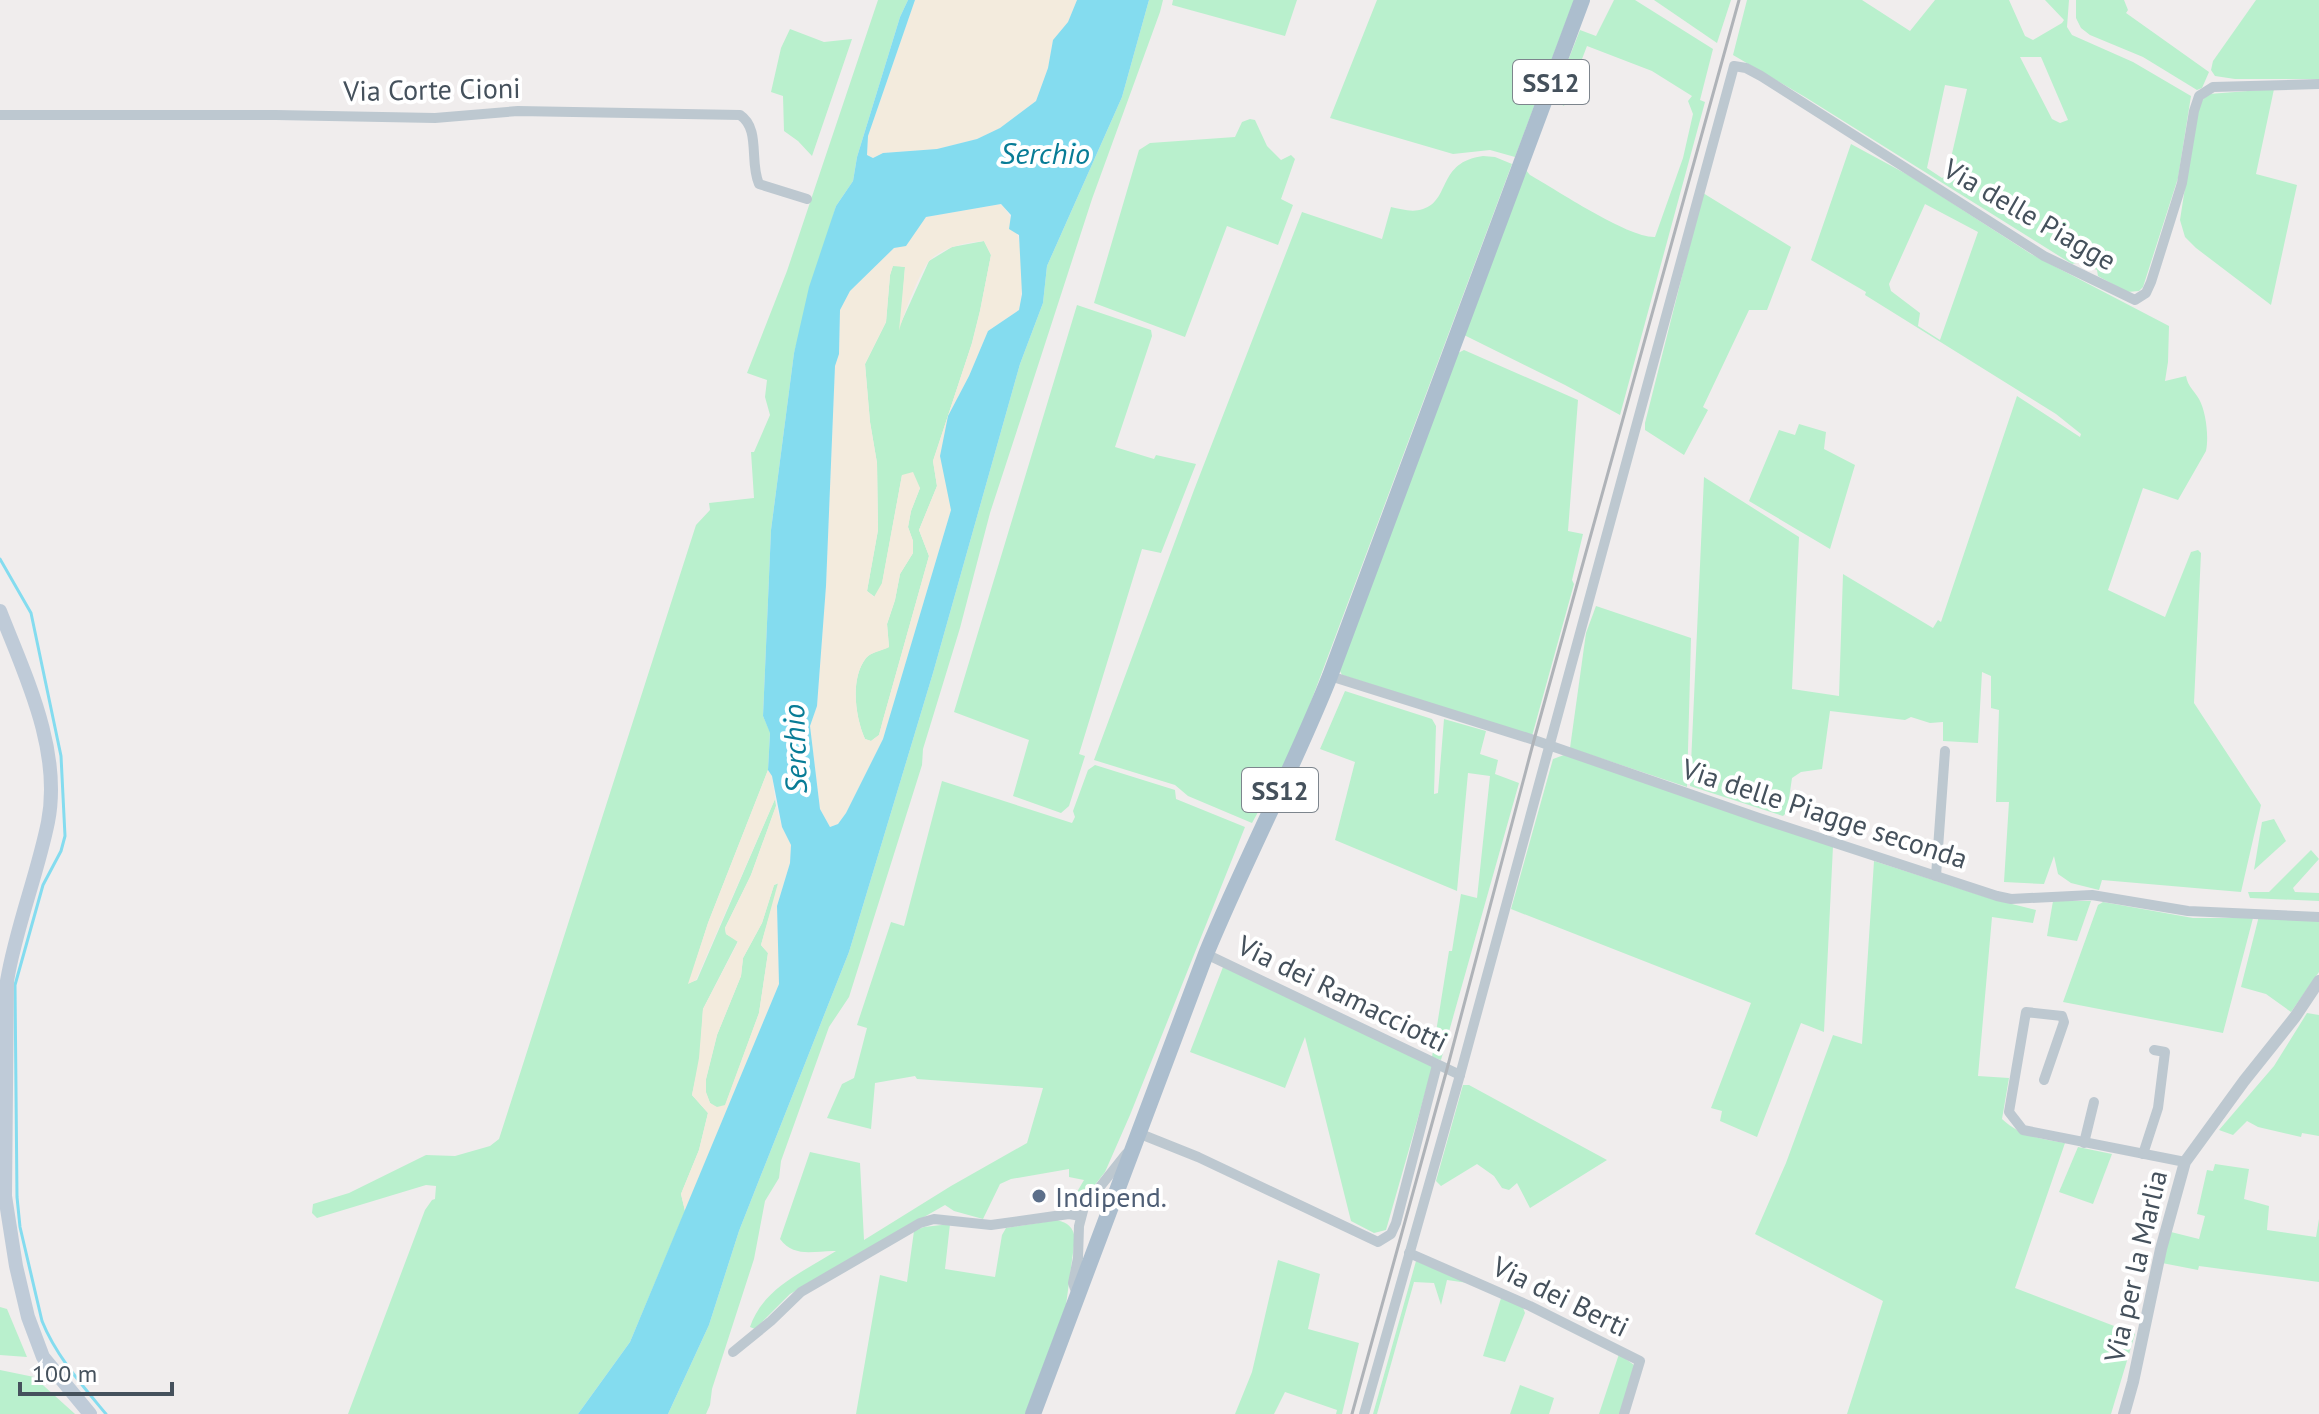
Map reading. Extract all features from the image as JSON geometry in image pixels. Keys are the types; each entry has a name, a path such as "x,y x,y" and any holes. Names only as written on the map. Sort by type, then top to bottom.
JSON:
{"main road":[{"name":"SS12","path":"1033,1414 1206,954 1234,885 1305,739 1330,676 1582,0"},
{"path":"0,611 39,716 50,784 48,822 13,943 7,981 2,1121 7,1214 28,1317 43,1357 90,1414"}],"street":[{"name":"Via delle Piagge","path":"1548,745 1734,66 1761,76 2044,256 2135,300 2146,293 2151,282 2174,209 2199,96 2213,87 2319,84"},
{"name":"Via Corte Cioni","path":"0,115 435,118 518,111 740,115 749,122 751,129 753,169 759,184 807,199"},
{"name":"Via delle Piagge seconda","path":"1330,676 2011,899 2092,895 2188,911 2319,917"},
{"path":"1364,1414 1460,1075 1548,745"},
{"path":"1936,876 1945,751"},
{"name":"Via dei Ramacciotti","path":"1206,954 1460,1075"},
{"name":"Via per la Marlia","path":"2124,1414 2161,1249 2185,1162 2319,981"},
{"path":"2044,1080 2064,1022 2062,1016 2029,1011 2026,1012 2010,1116 2027,1132 2185,1162"},
{"path":"2143,1154 2158,1108 2165,1052 2154,1050"},
{"path":"1078,1297 1073,1283 1084,1207 1136,1138 1198,1157 1378,1242 1391,1234 1437,1065"},
{"path":"2084,1143 2094,1102"},
{"path":"733,1352 801,1292 920,1223 934,1219 991,1225 1069,1214 1081,1216"},
{"name":"Via dei Berti","path":"1409,1253 1530,1306 1640,1361 1624,1414"}],"green space":[{"path":"878,0 908,0 857,157 853,181 836,206 794,353 771,530 763,716 770,732 768,770 708,923 689,983 697,980 775,799 776,806 751,875 725,928 726,934 738,941 703,1009 700,1058 692,1095 708,1113 699,1150 681,1194 685,1211 630,1342 578,1414 348,1414 425,1210 435,1199 436,1186 426,1185 317,1218 312,1213 313,1204 349,1193 426,1155 455,1156 490,1146 499,1139 696,525 710,510 709,503 754,498 751,452 754,452 770,415 765,397 767,380 747,373 787,271"},
{"path":"1149,0 1163,0 1092,199 990,513 960,628 923,749 922,765 849,997 829,1027 781,1161 779,1178 765,1201 754,1259 712,1389 710,1405 706,1414 668,1414 709,1325 739,1231 849,952 933,673 1020,364 1043,303 1047,266 1122,97"},
{"path":"1173,0 1297,0 1285,36 1172,5"},
{"path":"1377,0 1574,0 1515,157 1490,150 1453,154 1330,118"},
{"path":"1614,0 1635,0 1713,49 1700,100 1705,102 1620,415 1462,334 1525,169 1530,175 1611,222 1655,237 1683,158 1693,114 1688,101 1692,96 1652,71 1587,46 1564,106 1553,99 1580,30 1596,36"},
{"path":"1654,0 1731,0 1717,43"},
{"path":"1747,0 1862,0 1910,31 1935,0 2009,0 2025,36 2033,40 2064,20 2045,0 2069,0 2067,27 2072,35 2133,62 2191,96 2178,178 2143,287 2139,291 2127,292 2098,276 2097,270 2080,262 2072,264 1733,55","holes":["2020,57 2041,57 2068,120 2060,123 2052,119","1945,85 1967,89 1947,175 1942,178 1927,168"]},
{"path":"2076,0 2124,0 2128,10 2126,13 2209,72 2202,88 2197,90 2143,57 2090,35 2081,28 2076,18"},
{"path":"2256,0 2319,0 2319,79 2235,79 2215,76 2211,70 2213,61"},
{"path":"790,29 824,42 852,39 812,156 784,131 783,96 771,92 781,48"},
{"path":"2274,89 2256,174 2297,185 2271,305 2196,248 2185,237 2180,220 2198,104 2209,94"},
{"path":"1255,120 1267,146 1281,160 1291,155 1295,159 1281,199 1293,205 1278,245 1227,226 1185,337 1094,303 1139,150 1150,143 1235,137 1242,122"},
{"path":"1851,144 1910,176 2031,254 2169,326 2165,381 2186,376 2203,410 2206,451 2178,500 2143,488 2108,590 2165,617 2191,552 2198,550 2201,553 2194,703 2261,805 2241,892 2102,880 2099,890 2071,883 2058,874 2054,856 2044,884 2004,882 2009,802 1996,802 1999,710 1991,708 1991,676 1982,672 1978,743 1943,741 1943,722 1830,711 1822,769 1801,772 1792,778 1787,812 1783,816 1690,786 1704,477 1799,537 1792,689 1839,696 1843,574 1933,628 1938,620 1941,622 2017,396 2080,437 2081,434 2056,414 1811,260","holes":["1925,204 1978,232 1940,340 1918,326 1920,313 1891,291 1889,284"]},
{"path":"1483,156 1512,164 1294,747 1252,823 1188,796 1175,785 1094,760 1302,212 1382,239 1391,207 1415,211 1423,209 1438,198 1458,166"},
{"path":"1703,193 1791,247 1767,310 1749,310 1703,407 1708,410 1684,455 1645,430 1645,423"},
{"path":"984,241 991,255 980,311 933,461 937,486 919,530 929,556 879,735 871,741 865,739 859,720 856,698 858,676 868,656 889,647 887,624 900,574 913,553 908,527 920,488 902,475 882,584 875,597 867,591 878,530 877,463 865,364 886,322 893,265 905,267 901,323 929,261 952,247"},
{"path":"1077,305 1151,330 1152,336 1115,447 1154,459 1156,455 1196,464 1161,553 1142,549 1079,754 1085,756 1069,806 1061,813 1013,796 1029,740 954,712"},
{"path":"1464,350 1578,400 1568,531 1583,534 1572,580 1574,584 1532,736 1342,675 1339,669 1458,353"},
{"path":"1799,424 1826,432 1824,449 1855,465 1830,549 1749,501 1779,430 1795,435"},
{"path":"1596,606 1691,638 1687,787 1570,748 1586,633"},
{"path":"1345,691 1432,719 1436,726 1434,794 1438,793 1444,719 1486,731 1480,754 1498,760 1495,774 1519,783 1441,1060 1432,1057 1449,951 1452,951 1461,894 1477,898 1490,776 1468,773 1457,891 1335,840 1355,762 1320,749"},
{"path":"1564,755 1833,846 1824,1032 1801,1023 1757,1137 1720,1121 1722,1111 1711,1108 1751,1003 1511,909 1553,759"},
{"path":"1095,765 1175,790 1176,799 1245,827 1105,1172 1077,1203 1070,1204 1084,1180 1069,1177 1069,1169 1011,1179 1000,1184 983,1219 954,1211 945,1205 790,1294 755,1329 750,1327 756,1313 774,1291 836,1251 799,1251 780,1239 810,1152 860,1163 864,1240 1027,1143 1043,1088 917,1079 915,1076 875,1083 871,1129 827,1118 842,1084 854,1078 867,1028 857,1025 891,922 904,926 942,781 1072,823 1075,817 1073,811 1088,770"},
{"path":"2274,819 2286,841 2254,870 2262,822"},
{"path":"2311,850 2319,859 2293,888 2295,892 2319,893 2319,901 2250,898 2248,892 2269,892"},
{"path":"1874,861 2036,910 2033,923 1992,917 1978,1076 2009,1078 2002,1119 2009,1125 2031,1136 2065,1143 2015,1288 2135,1334 2111,1414 1847,1414 1883,1301 1755,1234 1786,1163 1833,1035 1862,1044"},
{"path":"779,883 761,945 768,953 759,1013 725,1106 717,1108 710,1103 706,1093 706,1079 717,1035 741,976 743,958 762,923 774,885"},
{"path":"2053,901 2091,901 2077,941 2047,936"},
{"path":"2103,902 2193,918 2253,918 2223,1033 2063,1002 2098,905"},
{"path":"2259,916 2319,918 2319,972 2291,1012 2266,994 2241,987"},
{"path":"1223,967 1433,1065 1386,1230 1374,1233 1351,1221 1305,1037 1285,1088 1190,1052"},
{"path":"2307,1013 2319,1015 2319,1136 2302,1133 2301,1137 2258,1127 2247,1121 2233,1135 2219,1130 2274,1066"},
{"path":"1463,1085 1469,1085 1607,1160 1530,1208 1517,1183 1509,1190 1502,1188 1494,1176 1477,1164 1441,1186 1436,1181"},
{"path":"2078,1147 2112,1154 2093,1204 2059,1192"},
{"path":"2215,1164 2249,1169 2244,1199 2269,1206 2267,1230 2316,1237 2319,1219 2319,1282 2199,1266 2198,1270 2162,1263 2171,1232 2199,1239 2205,1216 2197,1214 2207,1170 2213,1171"},
{"path":"1057,1220 1069,1226 1075,1238 1066,1305 1025,1414 856,1414 880,1275 907,1282 914,1231 950,1224 945,1269 995,1277 1006,1228"},
{"path":"1278,1260 1320,1274 1308,1329 1359,1343 1342,1414 1285,1392 1274,1414 1235,1414 1252,1372"},
{"path":"1416,1261 1468,1283 1447,1280 1441,1305 1434,1283 1414,1282 1377,1414 1373,1414"},
{"path":"1502,1295 1522,1305 1525,1313 1505,1362 1483,1356"},
{"path":"0,1307 7,1309 27,1357 0,1355"},
{"path":"1619,1354 1634,1365 1621,1414 1599,1414"},
{"path":"0,1370 34,1377 75,1414 0,1414"},
{"path":"1520,1385 1554,1398 1549,1414 1510,1414"}],"sand":[{"path":"915,0 1077,0 1068,22 1053,40 1048,68 1036,101 1000,128 977,139 937,149 883,153 873,158 867,155 868,136"},
{"path":"1001,204 1019,240 1022,283 1019,310 988,331 948,416 951,510 883,739 846,813 838,824 830,827 820,809 810,726 817,706 826,586 840,310 850,291 894,248 906,245 926,217","holes":["984,241 991,255 972,343 933,461 937,486 919,530 929,556 879,735 871,741 865,739 859,720 856,698 858,676 868,656 889,647 887,624 900,574 913,553 908,527 920,488 913,472 902,475 882,583 874,597 867,591 878,530 877,463 865,364 886,322 893,266 905,267 899,331 917,283 926,265 936,255 949,248"]},
{"path":"768,770 772,776 775,799 696,980 688,984 708,923"},
{"path":"776,806 791,845 790,863 777,906 779,984 685,1211 681,1194 699,1150 708,1113 692,1095 703,1009 738,942 726,934 725,928 751,875","holes":["778,883 761,945 768,953 759,1013 725,1105 717,1107 710,1103 706,1092 706,1079 717,1035 741,976 743,958 762,923 774,885"]}],"water":[{"name":"Serchio","path":"908,0 915,0 868,136 867,155 873,158 883,153 937,149 977,139 1000,128 1036,101 1048,68 1053,40 1068,22 1077,0 1149,0 1122,97 1047,266 1043,303 1020,364 933,673 849,952 739,1231 709,1325 668,1414 578,1414 630,1342 779,984 777,906 790,863 791,845 782,827 772,776 768,770 770,733 763,716 771,530 794,353 809,287 836,206 853,181 857,157","holes":["1001,204 1011,215 1009,229 1019,235 1022,294 1019,310 988,331 948,416 940,456 951,510 883,739 846,813 838,824 830,827 820,809 810,726 817,706 826,586 840,310 850,291 894,248 906,246 926,217"]}],"waterway":[{"path":"0,559 31,613 61,756 65,836 61,851 43,885 15,985 20,1227 42,1321 70,1370 106,1414"}],"railway":[{"path":"1352,1414 1739,0"}],"place":[{"name":"Indipend.","path":"1039,1196"}]}
